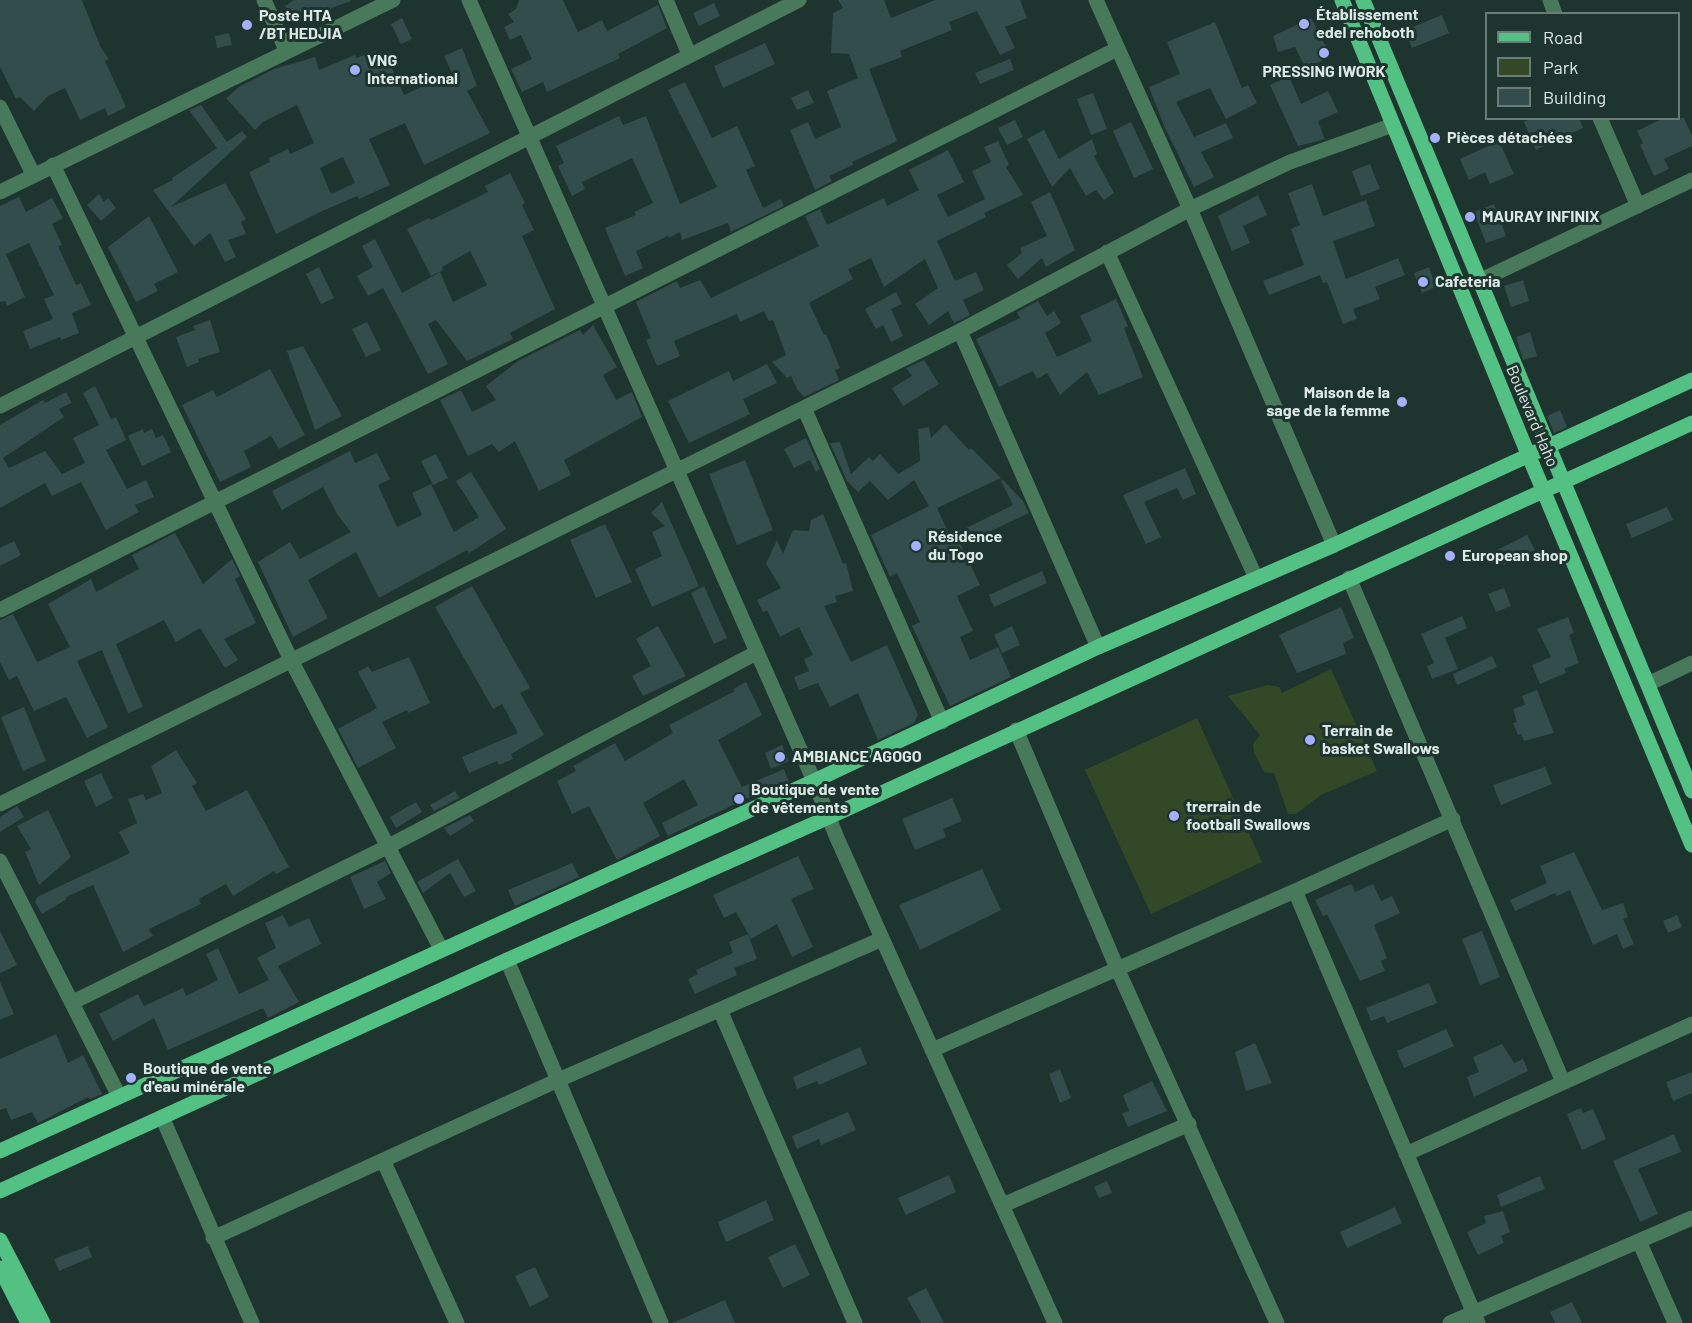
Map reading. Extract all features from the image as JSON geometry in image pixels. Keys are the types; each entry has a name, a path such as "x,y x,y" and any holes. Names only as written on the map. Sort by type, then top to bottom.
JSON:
{"main road":[{"name":"Boulevard Haho","path":"1342,0 1528,454 1692,845"},
{"name":"Boulevard Haho","path":"1363,0 1692,791"},
{"path":"0,1151 814,781 1098,647 1334,545 1692,380"},
{"path":"0,1191 507,960 829,817 1348,578 1544,492 1692,423"},
{"path":"0,1240 43,1323"},
{"path":"0,1268 28,1323"}],"street":[{"path":"264,0 286,50"},
{"path":"0,192 286,50 393,0"},
{"path":"469,0 678,470 882,939 1055,1323"},
{"path":"666,0 689,54"},
{"path":"0,406 799,0"},
{"path":"1096,0 1190,209 1334,545"},
{"path":"0,610 1117,49"},
{"path":"0,107 33,174"},
{"path":"1601,120 1638,206"},
{"path":"0,804 960,331 1190,209 1290,162 1393,125"},
{"path":"53,165 291,660 441,949"},
{"path":"1479,281 1692,180"},
{"path":"1107,252 1256,578"},
{"path":"960,331 1098,647"},
{"path":"804,408 942,722"},
{"path":"1348,578 1563,1082"},
{"path":"73,1002 389,846 756,653"},
{"path":"1648,684 1692,663"},
{"path":"1016,730 1117,968 1277,1323"},
{"path":"932,1050 1295,891 1452,819"},
{"path":"0,861 119,1096"},
{"path":"1295,891 1476,1318"},
{"path":"213,1238 556,1081 882,939"},
{"path":"507,960 556,1081 661,1323"},
{"path":"720,1010 855,1323"},
{"path":"1406,1154 1692,1024"},
{"path":"162,1117 252,1323"},
{"path":"1003,1205 1189,1124"},
{"path":"383,1160 457,1323"},
{"path":"1450,1323 1476,1318 1692,1218"},
{"path":"1639,1241 1675,1323"}],"green space":[{"name":"Terrain de basket Swallows","path":"1331,669 1377,771 1321,795 1296,814 1288,814 1274,773 1264,772 1254,753 1253,744 1260,735 1228,696 1268,685 1279,687 1282,693"},
{"name":"trerrain de football Swallows","path":"1197,718 1262,862 1151,914 1085,770"}],"building":[{"path":"0,0 82,0 101,48 109,59 105,61 126,107 108,116 105,108 80,120 65,88 48,96 34,111 20,97 16,99 0,67"},
{"path":"294,0 351,1 296,21 285,6"},
{"path":"519,0 563,0 578,32 602,20 607,31 658,5 667,28 618,54 620,58 547,92 543,82 522,92 511,69 532,59 521,35 510,40 504,27 514,22 508,14 516,9"},
{"path":"838,0 884,0 891,18 935,0 1020,0 1027,18 1005,27 1015,48 1000,55 977,11 949,22 952,30 900,51 902,57 869,69 897,141 852,162 853,165 829,176 832,181 815,190 790,130 808,122 815,139 841,127 827,91 858,78 849,54 831,53 833,13 843,8"},
{"path":"714,3 720,16 699,26 693,13"},
{"path":"1442,15 1449,33 1412,48 1405,30"},
{"path":"402,18 412,39 401,44 391,24"},
{"path":"1311,18 1331,56 1306,69 1295,47 1278,52 1273,36"},
{"path":"1215,22 1242,88 1248,85 1257,103 1226,119 1210,88 1176,102 1194,137 1226,123 1233,138 1201,152 1214,177 1194,187 1165,128 1149,87 1180,74 1167,42"},
{"path":"229,33 232,45 217,48 215,36"},
{"path":"765,43 775,64 723,88 714,66"},
{"path":"462,48 477,86 467,91 490,133 424,165 405,123 369,139 390,185 359,199 357,196 276,234 249,172 270,162 269,158 288,149 290,154 314,143 297,105 263,122 255,130 226,98 239,87 274,69 315,57 319,70 355,55 356,58 376,51 380,61 387,57 404,95 452,73 444,56","holes":["343,157 355,183 331,194 320,168"]},
{"path":"1010,59 1014,70 980,84 975,73"},
{"path":"1289,76 1301,104 1328,91 1338,112 1318,121 1325,139 1298,146 1270,85"},
{"path":"685,82 712,138 737,126 755,166 746,170 763,208 781,199 784,206 731,232 728,223 682,240 680,232 669,238 668,236 636,251 643,268 625,276 605,228 636,215 634,212 653,203 632,158 582,182 585,189 572,196 558,166 564,163 556,146 619,116 623,125 646,116 680,204 717,187 668,90"},
{"path":"808,90 814,103 797,110 791,98"},
{"path":"1093,93 1107,129 1091,135 1077,99"},
{"path":"201,105 227,142 242,131 247,137 171,207 225,183 246,219 241,222 246,234 228,240 236,257 225,262 210,233 194,246 153,190 173,180 172,178 217,148 189,110"},
{"path":"1684,118 1692,136 1692,146 1664,159 1669,169 1654,176 1640,145 1643,143 1637,131 1660,120"},
{"path":"1015,120 1023,137 1007,145 998,128"},
{"path":"1528,120 1580,120 1583,128 1536,150 1524,122"},
{"path":"1131,122 1153,169 1134,178 1113,131"},
{"path":"1044,130 1059,159 1092,139 1097,154 1094,156 1114,193 1104,200 1096,190 1086,196 1070,168 1052,187 1027,139"},
{"path":"998,141 1009,165 1006,167 1023,195 984,213 986,217 937,241 955,281 976,272 984,290 963,300 970,315 954,323 948,311 929,325 915,304 938,288 925,259 884,287 871,258 848,269 853,279 809,303 824,335 826,334 840,368 835,370 839,380 804,397 791,376 787,378 772,362 786,355 773,320 769,321 764,311 740,322 737,314 674,341 680,356 657,366 646,340 651,338 636,302 677,281 680,288 700,280 711,298 819,246 805,216 820,209 827,225 884,198 887,206 919,190 909,170 948,150 964,182 937,195 948,217 985,199 972,171 991,162 984,147"},
{"path":"1499,141 1514,174 1490,184 1485,172 1469,180 1460,159"},
{"path":"1370,164 1380,189 1361,196 1352,171"},
{"path":"510,173 525,203 522,205 534,230 522,236 555,309 510,333 513,339 467,361 436,320 428,324 448,364 428,374 383,288 368,296 357,276 373,267 362,246 375,239 402,293 440,272 453,302 487,285 470,251 431,276 407,229 488,192 485,186"},
{"path":"1312,184 1323,216 1366,200 1375,226 1333,241 1346,279 1398,258 1405,275 1375,287 1380,299 1353,309 1357,319 1343,324 1327,282 1323,283 1320,275 1269,295 1263,281 1304,265 1291,229 1300,225 1288,193"},
{"path":"1050,192 1075,250 1046,267 1042,258 1018,279 1007,265 1022,253 1020,248 1047,236 1031,202"},
{"path":"99,194 104,202 108,198 116,208 101,221 87,205"},
{"path":"1258,195 1267,215 1243,226 1250,243 1232,251 1218,216"},
{"path":"19,197 26,212 52,198 63,218 52,224 62,245 58,246 76,285 81,283 91,305 72,313 79,333 61,340 60,337 30,349 23,331 53,319 44,299 54,295 29,243 6,254 25,297 7,306 5,301 0,302 0,206"},
{"path":"1494,204 1506,236 1486,243 1474,212"},
{"path":"149,216 178,272 154,284 158,291 136,302 108,247"},
{"path":"319,267 334,298 321,304 306,274"},
{"path":"1429,267 1436,287 1422,293 1414,273"},
{"path":"1523,280 1529,301 1511,307 1504,286"},
{"path":"896,292 902,304 891,309 903,336 891,342 883,325 876,329 865,309"},
{"path":"1116,299 1128,326 1124,328 1143,377 1099,395 1087,372 1060,395 1047,373 1037,379 1033,371 999,387 976,339 1020,318 1017,312 1038,301 1047,316 1054,311 1061,323 1045,333 1057,357 1092,341 1080,316"},
{"path":"210,320 220,352 198,359 199,362 187,367 176,337 195,330 193,326"},
{"path":"367,322 381,350 366,357 352,329"},
{"path":"593,325 617,367 603,375 616,400 632,392 642,417 564,460 571,475 539,491 515,441 499,452 492,444 468,456 440,400 461,390 472,412 496,400 486,386 518,361 580,330 583,335"},
{"path":"1530,332 1537,356 1523,360 1516,337"},
{"path":"303,346 342,416 315,430 287,351"},
{"path":"924,360 939,384 903,406 892,388 912,376 906,368"},
{"path":"767,364 777,383 743,399 750,414 689,443 668,401 729,371 733,381"},
{"path":"270,369 305,435 279,449 271,436 244,451 251,467 220,482 182,405 213,390 217,397"},
{"path":"95,386 111,419 116,417 126,440 106,450 127,489 146,480 154,497 135,505 139,512 106,530 81,482 52,496 45,483 0,508 0,425 43,400 45,403 66,392 72,403 59,409 64,417 3,458 9,468 45,451 62,474 85,463 73,438 99,425 83,393"},
{"path":"1560,410 1567,427 1554,433 1547,416"},
{"path":"945,424 969,450 971,448 1001,478 937,508 950,536 1013,505 1001,481 1003,480 1023,501 1029,513 961,545 980,585 957,596 973,631 960,637 970,660 998,647 1011,677 950,706 912,626 920,622 897,573 890,577 871,535 929,506 914,480 888,500 870,481 858,492 847,481 830,443 840,442 851,474 869,457 873,461 880,454 898,474 920,461 918,429 929,427 931,438"},
{"path":"143,429 144,433 152,429 156,438 163,435 171,452 142,466 128,436"},
{"path":"806,438 820,469 816,472 810,460 794,468 784,449"},
{"path":"350,451 355,463 377,453 390,479 378,485 397,527 422,515 412,493 431,484 454,532 479,517 456,481 471,472 506,529 469,553 467,550 379,598 356,552 308,580 328,618 293,637 258,562 290,542 300,559 351,532 337,514 323,487 282,510 272,491"},
{"path":"436,454 448,478 433,485 421,461"},
{"path":"745,460 773,530 737,545 709,474"},
{"path":"1185,468 1196,494 1183,500 1177,488 1144,502 1161,537 1146,544 1123,495"},
{"path":"662,502 699,586 652,607 635,569 662,556 652,532 665,526 651,513"},
{"path":"1667,507 1673,520 1632,538 1626,524"},
{"path":"823,514 843,564 846,563 853,591 835,596 837,602 824,606 851,662 887,645 918,715 914,723 878,740 858,693 830,707 818,683 799,690 794,677 809,671 804,659 813,655 799,627 780,637 767,610 763,612 757,600 781,588 766,564 777,540 783,554 793,530 809,531 811,520"},
{"path":"605,524 632,582 596,598 570,540"},
{"path":"175,533 203,584 232,559 240,576 235,579 256,623 224,639 238,660 225,668 200,628 176,642 164,620 116,644 143,707 128,713 102,650 77,661 108,727 87,738 66,697 34,711 17,676 9,680 0,662 0,620 13,614 37,662 70,647 48,604 91,579 96,592 139,569 132,555"},
{"path":"1527,535 1535,550 1504,565 1497,550"},
{"path":"14,541 21,555 0,566 0,548"},
{"path":"1042,571 1047,583 994,607 989,595"},
{"path":"472,586 530,688 520,693 544,735 511,754 513,759 499,765 497,761 469,773 462,757 518,733 502,704 493,709 435,607"},
{"path":"704,586 727,638 714,644 691,593"},
{"path":"1504,588 1511,606 1496,612 1488,594"},
{"path":"1341,607 1354,638 1343,643 1346,654 1297,673 1279,635"},
{"path":"1462,616 1467,628 1445,638 1458,669 1432,679 1427,666 1434,663 1421,634"},
{"path":"1568,617 1574,633 1569,635 1579,663 1564,669 1566,673 1540,684 1532,665 1551,657 1537,629"},
{"path":"658,626 686,676 643,696 632,676 651,666 636,639"},
{"path":"1012,626 1020,645 1002,653 994,635"},
{"path":"1492,656 1497,667 1457,685 1453,674"},
{"path":"409,657 430,703 408,713 407,710 382,722 396,748 358,768 338,729 377,708 358,672 368,666 372,672"},
{"path":"746,682 762,715 718,740 742,787 784,769 789,782 759,795 758,793 668,836 662,823 698,805 684,779 643,803 660,836 617,860 589,806 572,814 557,781 576,771 573,766 615,743 625,761 673,733 669,725 735,691 733,689"},
{"path":"1537,690 1554,733 1524,741 1521,734 1518,735 1513,723 1517,722 1513,709 1525,705 1522,696"},
{"path":"24,707 46,761 23,771 1,717"},
{"path":"782,745 789,761 771,769 765,753"},
{"path":"176,750 197,783 192,786 206,811 247,790 289,867 276,874 274,871 233,896 226,884 199,899 201,904 149,929 153,936 123,952 93,885 66,897 67,899 42,914 35,902 37,897 130,853 119,832 137,823 128,799 143,794 146,800 162,793 151,766"},
{"path":"1545,767 1552,784 1501,805 1493,785"},
{"path":"101,773 113,798 96,807 84,781"},
{"path":"455,791 459,798 434,811 430,805"},
{"path":"952,798 962,821 943,829 946,837 915,850 902,819"},
{"path":"416,802 422,812 396,828 390,817"},
{"path":"17,806 24,817 0,832 0,817"},
{"path":"48,810 71,857 39,885 25,852 31,849 17,826"},
{"path":"470,815 474,821 450,836 444,828"},
{"path":"1574,852 1602,910 1623,903 1628,917 1623,919 1634,944 1623,949 1617,934 1593,945 1570,890 1557,896 1555,893 1515,911 1510,900 1547,883 1540,866"},
{"path":"798,856 814,889 791,899 813,947 792,957 777,924 751,939 736,912 724,918 713,895"},
{"path":"458,859 476,891 464,897 450,873 423,893 417,882"},
{"path":"385,861 391,873 377,882 386,899 364,909 350,877"},
{"path":"572,863 579,877 515,906 508,890"},
{"path":"982,869 1001,910 920,950 899,905"},
{"path":"1351,884 1355,892 1373,884 1381,901 1392,896 1400,913 1374,925 1387,958 1381,961 1385,971 1360,981 1327,914 1323,916 1315,900"},
{"path":"283,915 289,927 309,918 321,944 278,966 299,1002 268,1018 263,1008 168,1050 154,1018 113,1041 99,1014 138,994 144,1006 183,988 186,996 218,980 206,954 218,948 239,994 269,980 257,958 276,948 265,923"},
{"path":"1677,915 1682,927 1668,933 1663,921"},
{"path":"0,931 17,965 0,973"},
{"path":"1482,931 1500,977 1480,985 1462,939"},
{"path":"748,934 757,959 734,968 737,975 695,994 688,979 698,974 696,970 733,953 729,942"},
{"path":"0,982 14,1014 0,1020"},
{"path":"1429,983 1437,1003 1387,1023 1384,1016 1371,1021 1366,1008"},
{"path":"1446,1029 1454,1046 1404,1068 1397,1051"},
{"path":"56,1034 68,1063 83,1055 102,1094 90,1099 88,1097 38,1123 32,1112 11,1120 6,1108 0,1110 0,1059"},
{"path":"1255,1043 1272,1083 1246,1091 1235,1052"},
{"path":"1502,1044 1514,1063 1523,1059 1528,1071 1474,1097 1467,1077 1479,1072 1473,1057"},
{"path":"860,1047 867,1064 819,1085 817,1081 797,1089 793,1077"},
{"path":"1060,1069 1071,1098 1060,1103 1049,1074"},
{"path":"1692,1072 1692,1093 1673,1101 1666,1082"},
{"path":"1152,1081 1167,1111 1128,1127 1122,1113 1129,1111 1123,1095"},
{"path":"1581,1108 1583,1113 1593,1109 1606,1139 1582,1150 1567,1114"},
{"path":"848,1112 856,1130 821,1145 819,1139 797,1149 792,1136"},
{"path":"1674,1134 1681,1152 1638,1169 1658,1214 1640,1222 1613,1161"},
{"path":"949,1175 956,1192 906,1215 898,1198"},
{"path":"1540,1176 1545,1189 1501,1207 1497,1195"},
{"path":"1107,1181 1112,1193 1099,1198 1094,1187"},
{"path":"766,1200 774,1220 726,1242 718,1222"},
{"path":"1395,1207 1402,1223 1347,1248 1340,1232"},
{"path":"1503,1211 1510,1232 1501,1236 1504,1243 1478,1255 1467,1232 1486,1223 1484,1216"},
{"path":"795,1244 810,1275 783,1288 768,1257"},
{"path":"88,1246 92,1257 59,1271 54,1259"},
{"path":"535,1267 549,1297 530,1307 515,1276"},
{"path":"926,1288 944,1323 921,1323 907,1298"},
{"path":"725,1300 735,1323 672,1323"},
{"path":"1572,1302 1582,1323 1555,1323 1550,1312"}],"place":[{"name":"Établissement edel rehoboth","path":"1304,24"},
{"name":"Poste HTA /BT HEDJIA","path":"247,25"},
{"name":"PRESSING IWORK","path":"1324,53"},
{"name":"VNG International","path":"355,70"},
{"name":"Pièces détachées","path":"1435,138"},
{"name":"MAURAY INFINIX","path":"1470,217"},
{"name":"Cafeteria","path":"1423,282"},
{"name":"Maison de la sage de la femme","path":"1402,402"},
{"name":"Résidence du Togo","path":"916,546"},
{"name":"European shop","path":"1450,556"},
{"name":"Terrain de basket Swallows","path":"1310,740"},
{"name":"AMBIANCE AGOGO","path":"780,757"},
{"name":"Boutique de vente de vêtements","path":"739,799"},
{"name":"trerrain de football Swallows","path":"1174,816"},
{"name":"Boutique de vente d'eau minérale","path":"131,1078"}]}
